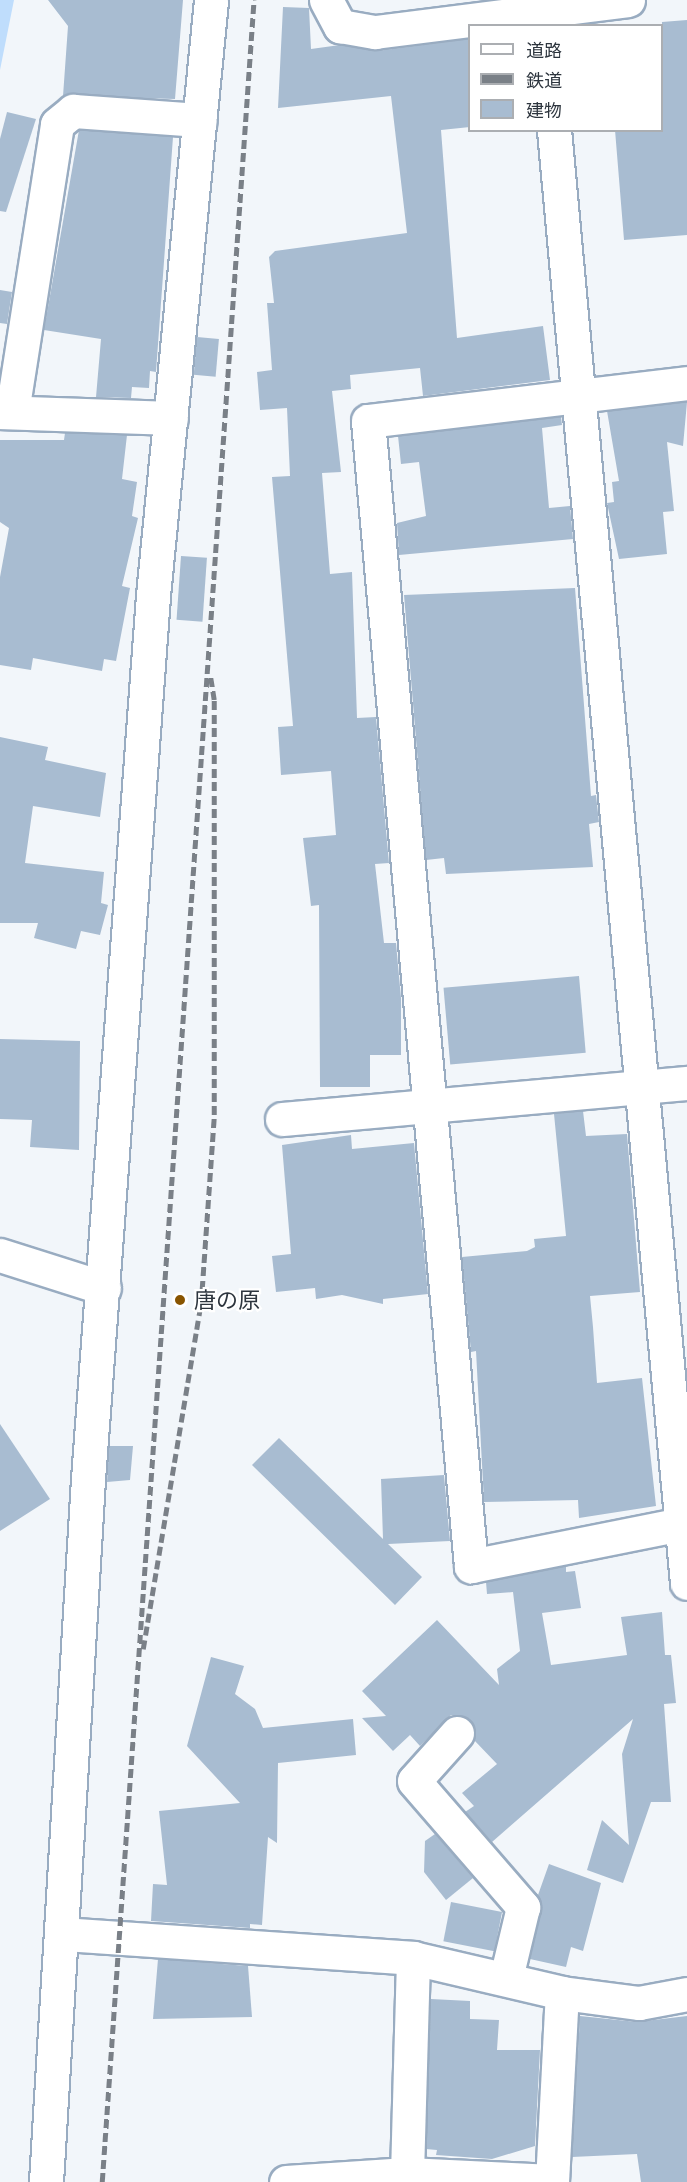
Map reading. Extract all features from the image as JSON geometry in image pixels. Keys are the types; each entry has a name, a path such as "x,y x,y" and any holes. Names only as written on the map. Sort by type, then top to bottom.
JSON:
{"street":[{"path":"46,2182 104,1288 171,418 211,0"},
{"path":"326,0 340,26 375,32 628,0"},
{"path":"171,418 6,412 57,124 73,111 200,120"},
{"path":"554,132 576,392 645,1085 684,1524 687,1584"},
{"path":"684,1524 471,1566 368,421 576,392 687,383"},
{"path":"282,1119 430,1108 645,1085 687,1083"},
{"path":"0,1255 104,1288"},
{"path":"457,1733 414,1781 524,1906 506,1978"},
{"path":"63,1934 413,1958 562,1993 639,2003 687,1994"},
{"path":"406,2174 413,1958"},
{"path":"286,2182 406,2174 552,2181 562,1993"}],"shaded area":[{"path":"0,0 14,0 0,70"}],"building":[{"path":"48,0 183,0 175,99 63,96 68,26"},
{"path":"283,7 309,8 311,49 340,45 377,51 468,39 468,127 441,130 457,338 543,326 550,380 423,396 420,368 350,375 351,389 332,391 341,472 322,473 330,574 352,572 357,718 376,717 389,863 375,864 384,943 396,943 401,998 401,1055 370,1055 370,1087 320,1087 319,905 311,906 303,838 336,835 331,771 281,775 278,727 293,726 272,477 290,476 287,408 260,410 257,372 272,370 267,303 274,303 269,257 275,251 407,233 391,96 278,108"},
{"path":"687,20 687,235 624,240 615,132 663,132 662,22"},
{"path":"7,112 36,119 6,212 0,211 0,139"},
{"path":"79,130 173,137 156,372 150,371 149,388 132,387 131,398 96,397 101,339 44,330"},
{"path":"0,290 12,292 7,324 0,323"},
{"path":"197,337 219,339 216,377 194,375"},
{"path":"687,402 683,446 667,442 674,511 663,512 667,554 619,559 607,503 614,502 612,482 619,481 607,411"},
{"path":"561,417 562,425 542,428 549,508 570,506 573,539 399,555 397,523 426,516 419,462 401,464 398,436"},
{"path":"65,433 127,435 122,479 137,482 132,516 138,518 122,586 130,588 116,661 104,659 102,671 33,658 31,670 0,665 0,577 9,528 0,522 0,440 64,440"},
{"path":"181,556 207,558 202,622 177,620"},
{"path":"575,588 591,796 596,795 599,822 589,824 593,867 446,874 444,858 426,860 404,595"},
{"path":"0,737 48,747 45,760 106,773 100,817 33,806 25,863 104,872 101,903 108,905 100,935 81,931 76,949 34,938 38,923 0,923"},
{"path":"579,976 586,1053 450,1065 444,988"},
{"path":"0,1039 80,1041 79,1150 30,1147 32,1120 0,1119"},
{"path":"583,1111 586,1136 627,1134 640,1292 590,1296 597,1383 642,1378 656,1506 579,1518 578,1500 484,1502 476,1351 471,1352 462,1257 527,1251 535,1247 534,1239 566,1236 554,1114"},
{"path":"351,1135 352,1149 414,1143 428,1294 383,1299 383,1304 342,1295 316,1299 315,1288 276,1292 272,1256 291,1254 282,1145"},
{"path":"0,1424 50,1499 0,1531"},
{"path":"279,1438 383,1539 381,1479 444,1475 450,1541 388,1544 422,1577 395,1605 252,1465"},
{"path":"109,1446 133,1446 130,1480 107,1482"},
{"path":"566,1566 566,1572 575,1571 581,1608 542,1613 551,1665 627,1655 621,1617 662,1612 665,1655 671,1655 676,1703 664,1704 671,1802 651,1802 623,1883 587,1870 602,1820 629,1845 622,1754 633,1719 492,1842 465,1812 474,1806 462,1793 497,1764 474,1740 470,1719 451,1715 420,1746 410,1735 393,1751 362,1718 386,1716 362,1691 437,1620 499,1685 497,1669 520,1651 513,1592 487,1594 486,1582"},
{"path":"211,1657 244,1666 235,1694 255,1709 263,1728 353,1719 356,1755 278,1763 277,1843 268,1837 262,1925 250,1924 250,1928 151,1921 153,1884 167,1885 159,1811 240,1803 187,1746"},
{"path":"435,1834 473,1878 446,1900 424,1872 425,1841"},
{"path":"549,1864 601,1883 583,1951 571,1947 566,1967 530,1959 541,1911 538,1895"},
{"path":"451,1902 502,1912 494,1951 443,1941"},
{"path":"158,1959 248,1966 252,2017 153,2019"},
{"path":"431,1999 470,2001 470,2019 499,2020 497,2050 540,2050 535,2146 492,2159 436,2155 437,2150 426,2149"},
{"path":"580,2016 637,2022 687,2016 687,2182 641,2182 637,2154 572,2157"}],"railway":[{"path":"102,2182 254,0"},
{"path":"143,1649 201,1303 214,1115 214,700 210,676"}],"place":[{"name":"唐の原","path":"180,1300"}]}
